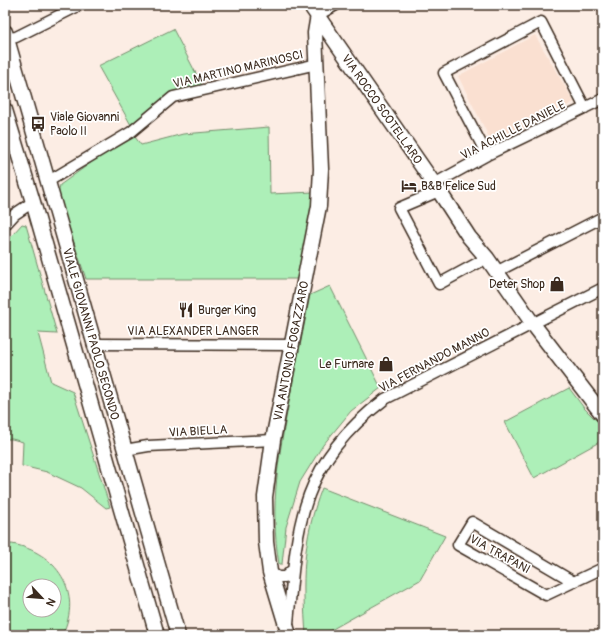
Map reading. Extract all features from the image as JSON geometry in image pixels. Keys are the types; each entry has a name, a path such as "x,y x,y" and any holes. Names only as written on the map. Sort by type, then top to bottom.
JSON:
{"main road":[{"name":"VIA ANTONIO FOGAZZARO","path":"288,631 270,572 266,542 265,497 273,440 319,206 320,169 314,10"},
{"name":"VIA ROCCO SCOTELLARO","path":"314,10 437,188 469,237 487,258 533,324 603,415"},
{"name":"VIALE GIOVANNI PAOLO SECONDO","path":"6,37 178,635"},
{"name":"VIALE GIOVANNI PAOLO SECONDO","path":"5,110 33,202 157,635"}],"street":[{"path":"6,37 16,37 80,5"},
{"path":"314,10 336,5"},
{"path":"487,155 444,73 541,22 585,108"},
{"name":"VIA MARTINO MARINOSCI","path":"48,182 131,132 173,97 317,64"},
{"name":"VIA ACHILLE DANIELE","path":"487,258 439,284 399,208 437,188 487,155 603,99"},
{"path":"5,225 15,214 33,202"},
{"path":"496,272 603,217"},
{"name":"VIA FERNANDO MANNO","path":"288,631 293,569 298,532 305,504 325,462 344,436 363,417 385,400 603,288"},
{"name":"VIA ALEXANDER LANGER","path":"95,344 292,345"},
{"name":"VIA BIELLA","path":"125,450 148,446 273,440"},
{"name":"VIA TRAPANI","path":"574,582 472,522 458,545 546,595 574,582 603,568"},
{"path":"270,572 278,577 285,577 293,569"}],"shaded area":[{"path":"535,35 574,102 493,145 458,76"}],"green space":[{"path":"173,29 202,85 173,92 131,125 98,66"},
{"path":"269,127 270,194 314,192 299,279 86,279 58,194 60,185 96,159 135,137 141,145 183,134"},
{"path":"22,224 26,225 57,334 38,333 51,382 73,392 110,507 106,508 81,488 47,472 22,466 23,442 5,439 5,243"},
{"path":"330,286 381,388 351,411 323,445 300,482 286,527 282,564 279,564 276,543 275,501 279,460 286,418 310,295"},
{"path":"569,388 584,408 603,427 603,440 534,478 505,422"},
{"path":"322,488 445,536 420,580 322,635 306,635 304,597 305,561 310,525"},
{"path":"12,544 28,548 53,565 62,576 67,589 70,604 68,619 62,635 5,635 5,545"}],"place":[{"name":"Viale Giovanni Paolo II","path":"38,124"},
{"name":"B&B Felice Sud","path":"409,186"},
{"name":"Deter Shop","path":"557,284"},
{"name":"Burger King","path":"186,310"},
{"name":"Le Furnare","path":"386,364"}]}
